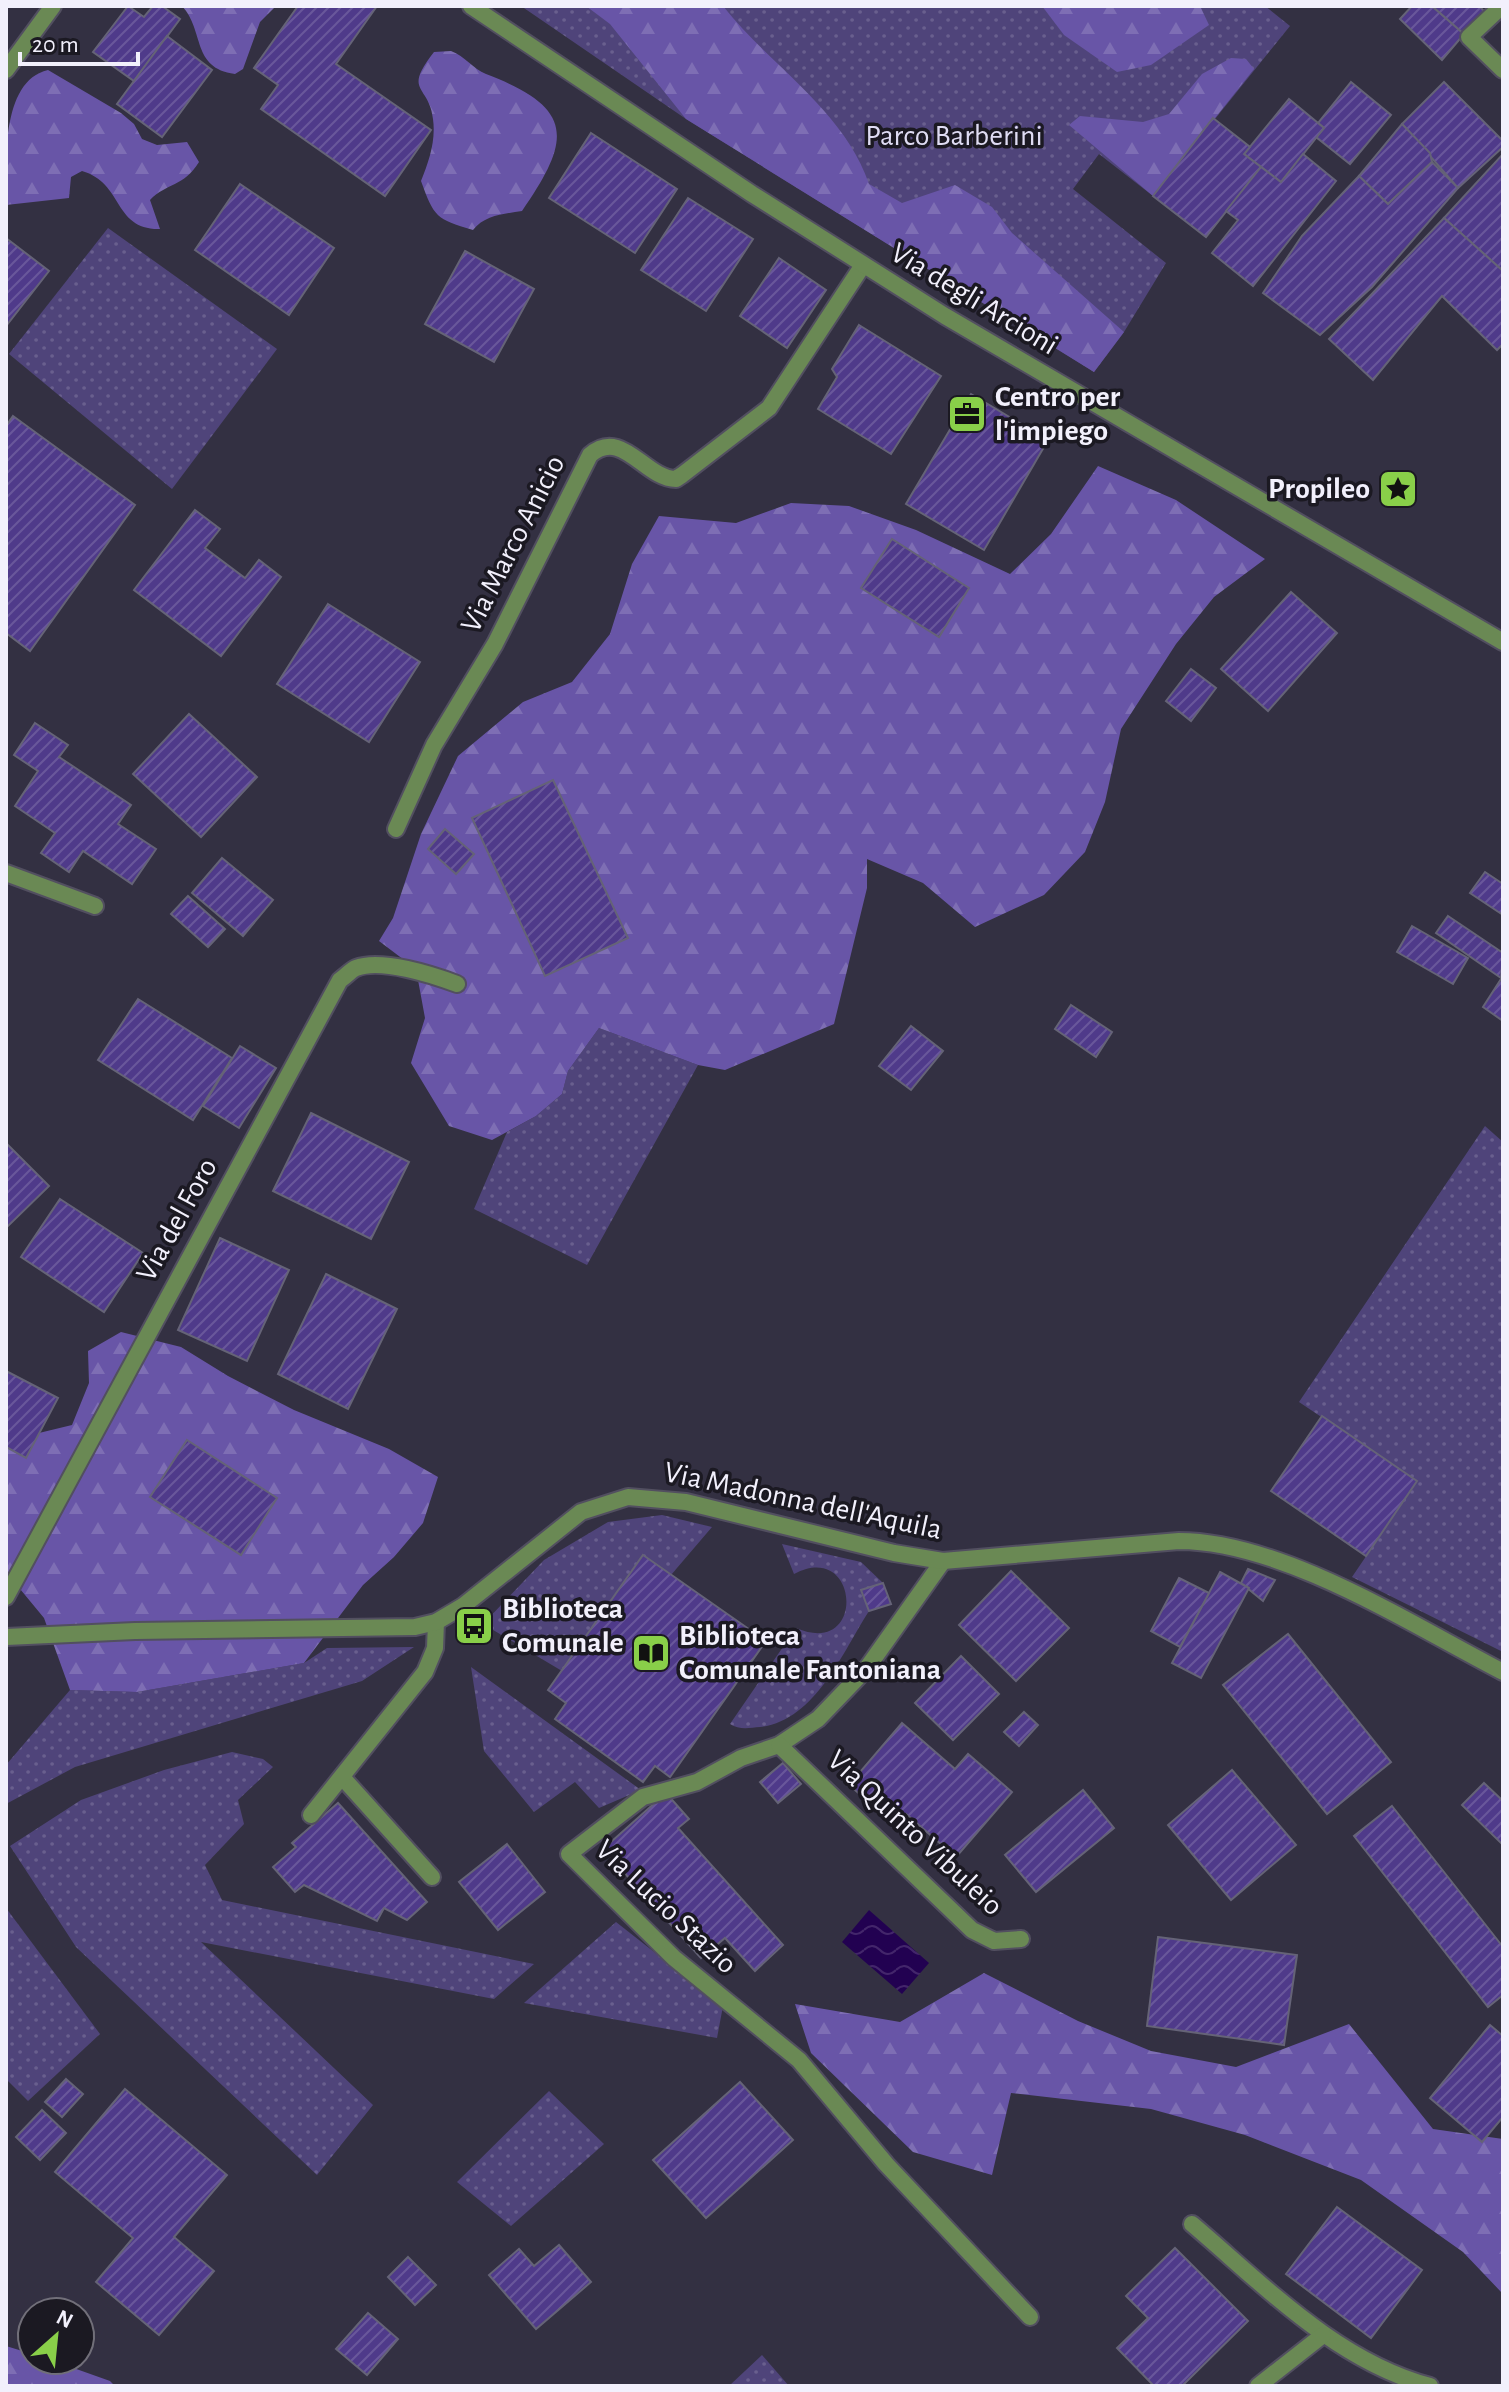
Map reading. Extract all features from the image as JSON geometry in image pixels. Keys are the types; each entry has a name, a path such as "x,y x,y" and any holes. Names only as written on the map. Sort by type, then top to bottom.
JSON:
{"street":[{"path":"6,70 53,6"},
{"name":"Via degli Arcioni","path":"471,6 863,265 1503,642"},
{"path":"1502,6 1469,37 1503,70"},
{"name":"Via Marco Anicio","path":"396,829 434,745 495,644 590,455 606,446 619,448 659,476 676,479 682,475 769,408 863,265"},
{"path":"6,873 95,906"},
{"name":"Via del Foro","path":"6,1597 340,980 356,968 384,966 436,976 457,984"},
{"name":"Via Madonna dell'Aquila","path":"6,1637 135,1631 394,1630 436,1622 463,1606 562,1524 595,1505 628,1497 686,1502 894,1553 943,1561 1179,1541 1213,1542 1258,1555 1329,1583 1503,1672"},
{"name":"Via Lucio Stazio","path":"943,1561 851,1688 818,1719 779,1745 741,1758 697,1782 643,1797 569,1854 674,1958 799,2060 886,2164 1030,2317"},
{"path":"311,1815 425,1672 435,1648 436,1622"},
{"name":"Via Quinto Vibuleio","path":"779,1745 972,1930 994,1941 1021,1939"},
{"path":"342,1777 432,1877"},
{"path":"1192,2224 1323,2335 1376,2366 1430,2386"},
{"path":"1258,2386 1323,2335"}],"green space":[{"path":"182,6 276,6 260,22 243,69 235,74 211,64"},
{"name":"Parco Barberini","path":"521,6 1265,6 1290,26 1153,196 1099,154 1073,189 1166,263 1124,332 1094,372 686,119"},
{"path":"586,6 723,6 824,111 857,157 869,184 902,203 955,185 992,207 1012,233 1124,332 1094,372 686,119 610,24"},
{"path":"1042,6 1200,6 1209,25 1151,65 1117,72 1064,35"},
{"path":"451,51 481,72 536,100 550,113 556,128 556,145 550,164 522,211 489,218 473,230 438,215 421,181 431,151 434,127 431,108 420,88 420,75 434,52"},
{"path":"1231,58 1246,59 1254,69 1153,196 1069,125 1080,116 1143,122 1169,114 1202,74"},
{"path":"48,70 121,113 134,124 142,139 157,145 187,142 199,162 181,181 150,200 160,229 134,222 105,185 82,171 71,177 69,198 6,205 7,148 14,107 21,90 32,77"},
{"path":"108,228 277,349 172,489 9,354"},
{"path":"1098,466 1176,500 1265,559 1214,597 1176,644 1121,729 1105,802 1085,852 1044,895 975,927 923,883 867,859 867,888 834,1024 725,1070 698,1065 599,1028 568,1071 562,1094 536,1116 492,1140 449,1126 411,1063 425,1018 416,969 379,941 393,918 421,834 458,756 523,702 572,682 610,634 632,564 659,516 736,523 791,503 849,506 916,530 1010,574 1051,534"},
{"path":"599,1028 698,1065 587,1265 474,1209 507,1132 536,1116 562,1094 568,1071"},
{"path":"1485,1126 1503,1142 1503,1652 1352,1577 1417,1481 1299,1402"},
{"path":"121,1332 181,1347 228,1376 294,1410 389,1449 438,1477 423,1523 394,1557 363,1585 304,1663 137,1692 70,1690 44,1618 6,1572 6,1441 72,1425 89,1383 88,1351"},
{"path":"662,1515 712,1527 671,1575 643,1555 562,1671 483,1624 544,1560 608,1522"},
{"path":"782,1544 861,1562 883,1583 861,1590 869,1611 837,1665 812,1699 779,1722 760,1727 737,1727 730,1724 796,1628 819,1633 835,1628 844,1615 846,1600 842,1584 832,1572 816,1568 794,1574"},
{"path":"414,1647 362,1681 75,1767 6,1804 6,1765 70,1690 137,1692 304,1663 327,1648"},
{"path":"471,1667 641,1790 599,1808 575,1782 534,1812 484,1751"},
{"path":"232,1752 263,1759 273,1767 238,1800 244,1824 205,1865 222,1900 534,1964 494,1999 201,1942 373,2105 317,2175 76,1947 10,1846 81,1800 164,1770"},
{"path":"6,1908 100,2034 28,2101 6,2079"},
{"path":"616,1922 723,2006 717,2038 524,2003"},
{"path":"984,1973 1078,2021 1151,2051 1236,2067 1349,2024 1433,2129 1503,2139 1503,2294 1463,2252 1361,2180 1245,2135 1151,2109 1011,2093 992,2175 913,2152 811,2053 795,2004 900,2022"},
{"path":"549,2091 604,2144 511,2226 457,2182"},
{"path":"6,2346 16,2349 16,2376 96,2376 115,2386 8,2386"},
{"path":"762,2355 789,2386 729,2386"}],"water":[{"path":"869,1910 929,1963 902,1994 842,1942"}],"building":[{"path":"128,6 144,17 153,6 162,6 180,19 134,81 93,52"},
{"path":"298,6 377,6 336,64 431,130 385,196 261,109 278,85 254,68"},
{"path":"1412,6 1432,6 1464,34 1442,60 1400,19"},
{"path":"1432,6 1479,6 1484,11 1464,34"},
{"path":"167,36 212,70 162,137 117,104"},
{"path":"1351,82 1391,115 1350,164 1316,137 1324,128 1318,123"},
{"path":"1444,82 1503,141 1503,147 1458,188 1402,124"},
{"path":"1289,99 1324,128 1281,182 1244,154"},
{"path":"1213,118 1250,147 1244,154 1261,167 1206,237 1153,196"},
{"path":"1402,124 1430,153 1432,162 1388,204 1359,176"},
{"path":"591,133 677,189 635,253 549,198"},
{"path":"1303,154 1336,181 1253,286 1212,253 1238,220 1226,211 1261,167 1281,182"},
{"path":"1503,154 1503,271 1444,218"},
{"path":"1432,162 1458,188 1372,287 1320,335 1263,293 1302,236 1359,176 1388,204"},
{"path":"240,184 334,248 289,315 195,250"},
{"path":"688,198 753,239 706,311 641,270"},
{"path":"1444,218 1503,271 1503,344 1497,350 1442,296 1373,380 1329,339"},
{"path":"6,238 49,271 6,326"},
{"path":"465,251 534,289 494,362 425,324"},
{"path":"779,258 826,290 787,348 740,316"},
{"path":"859,325 941,376 891,454 818,409 837,377 832,369"},
{"path":"971,394 1048,440 984,550 906,504"},
{"path":"13,416 135,505 30,651 6,633 6,426"},
{"path":"195,510 220,529 205,548 245,578 259,560 281,577 221,656 134,590"},
{"path":"892,539 969,588 939,637 861,588"},
{"path":"1291,592 1337,633 1268,711 1221,669"},
{"path":"328,604 420,662 369,742 277,684"},
{"path":"1191,669 1216,688 1191,721 1166,701"},
{"path":"189,714 257,777 201,837 133,774"},
{"path":"35,723 68,745 59,757 131,805 118,824 156,849 132,884 83,851 69,872 41,853 55,833 15,806 38,771 14,755"},
{"path":"553,780 628,938 545,976 472,818"},
{"path":"445,829 474,854 456,874 428,849"},
{"path":"222,858 273,900 243,936 192,893"},
{"path":"1485,872 1503,884 1503,915 1470,893"},
{"path":"188,896 225,929 208,947 171,914"},
{"path":"1448,916 1503,953 1501,978 1436,933"},
{"path":"1412,926 1468,958 1453,984 1397,952"},
{"path":"1503,976 1503,1021 1483,1007"},
{"path":"138,999 232,1058 193,1120 98,1060"},
{"path":"1071,1005 1112,1032 1096,1057 1055,1029"},
{"path":"911,1026 943,1051 911,1090 879,1066"},
{"path":"240,1046 276,1068 239,1128 203,1106"},
{"path":"311,1113 409,1162 371,1239 273,1191"},
{"path":"6,1143 49,1186 6,1228"},
{"path":"60,1199 143,1253 104,1312 21,1257"},
{"path":"220,1238 289,1270 247,1361 178,1330"},
{"path":"326,1274 397,1309 348,1409 278,1374"},
{"path":"6,1371 58,1398 26,1458 6,1447"},
{"path":"1322,1416 1417,1481 1366,1556 1271,1491"},
{"path":"187,1440 277,1498 241,1555 150,1497"},
{"path":"643,1555 766,1641 670,1777 655,1766 643,1782 555,1719 566,1703 548,1690"},
{"path":"1248,1569 1275,1580 1263,1601 1241,1583"},
{"path":"1011,1571 1069,1628 1016,1681 959,1625"},
{"path":"1220,1572 1249,1588 1201,1678 1172,1663"},
{"path":"1179,1578 1209,1593 1180,1647 1151,1631"},
{"path":"883,1583 891,1604 869,1611 861,1590"},
{"path":"1288,1634 1391,1762 1327,1814 1223,1685"},
{"path":"961,1656 999,1694 953,1740 915,1703"},
{"path":"1024,1712 1038,1725 1019,1746 1004,1732"},
{"path":"902,1723 955,1769 968,1754 1012,1792 956,1857 906,1814 896,1825 849,1785"},
{"path":"783,1763 801,1784 778,1803 760,1782"},
{"path":"1232,1770 1296,1845 1231,1900 1168,1825"},
{"path":"1484,1783 1503,1801 1503,1845 1462,1805"},
{"path":"1083,1790 1114,1828 1036,1892 1005,1855"},
{"path":"666,1793 689,1819 678,1828 783,1945 755,1971 725,1938 701,1958 603,1849"},
{"path":"338,1803 427,1902 407,1920 384,1908 377,1921 304,1885 295,1892 273,1867 296,1847 292,1843"},
{"path":"1392,1806 1503,1947 1503,1995 1488,2007 1354,1836"},
{"path":"507,1844 545,1892 498,1930 459,1882"},
{"path":"1158,1937 1297,1955 1284,2045 1147,2026"},
{"path":"1490,2025 1503,2036 1503,2117 1482,2142 1430,2098"},
{"path":"66,2079 83,2094 62,2117 45,2102"},
{"path":"740,2082 793,2140 706,2218 653,2160"},
{"path":"125,2089 227,2175 174,2237 214,2271 159,2335 96,2282 133,2238 55,2172"},
{"path":"42,2110 66,2133 40,2160 16,2137"},
{"path":"1337,2207 1422,2270 1371,2338 1286,2274"},
{"path":"559,2245 591,2282 536,2329 489,2275 519,2249 534,2266"},
{"path":"1175,2248 1248,2321 1182,2386 1154,2386 1117,2348 1148,2318 1126,2296"},
{"path":"408,2257 436,2285 415,2305 388,2277"},
{"path":"368,2313 398,2339 367,2375 336,2349"}],"place":[{"name":"Centro per l'impiego","path":"967,414"},
{"name":"Propileo","path":"1398,489"},
{"name":"Biblioteca Comunale","path":"474,1626"},
{"name":"Biblioteca Comunale Fantoniana","path":"651,1653"}]}
